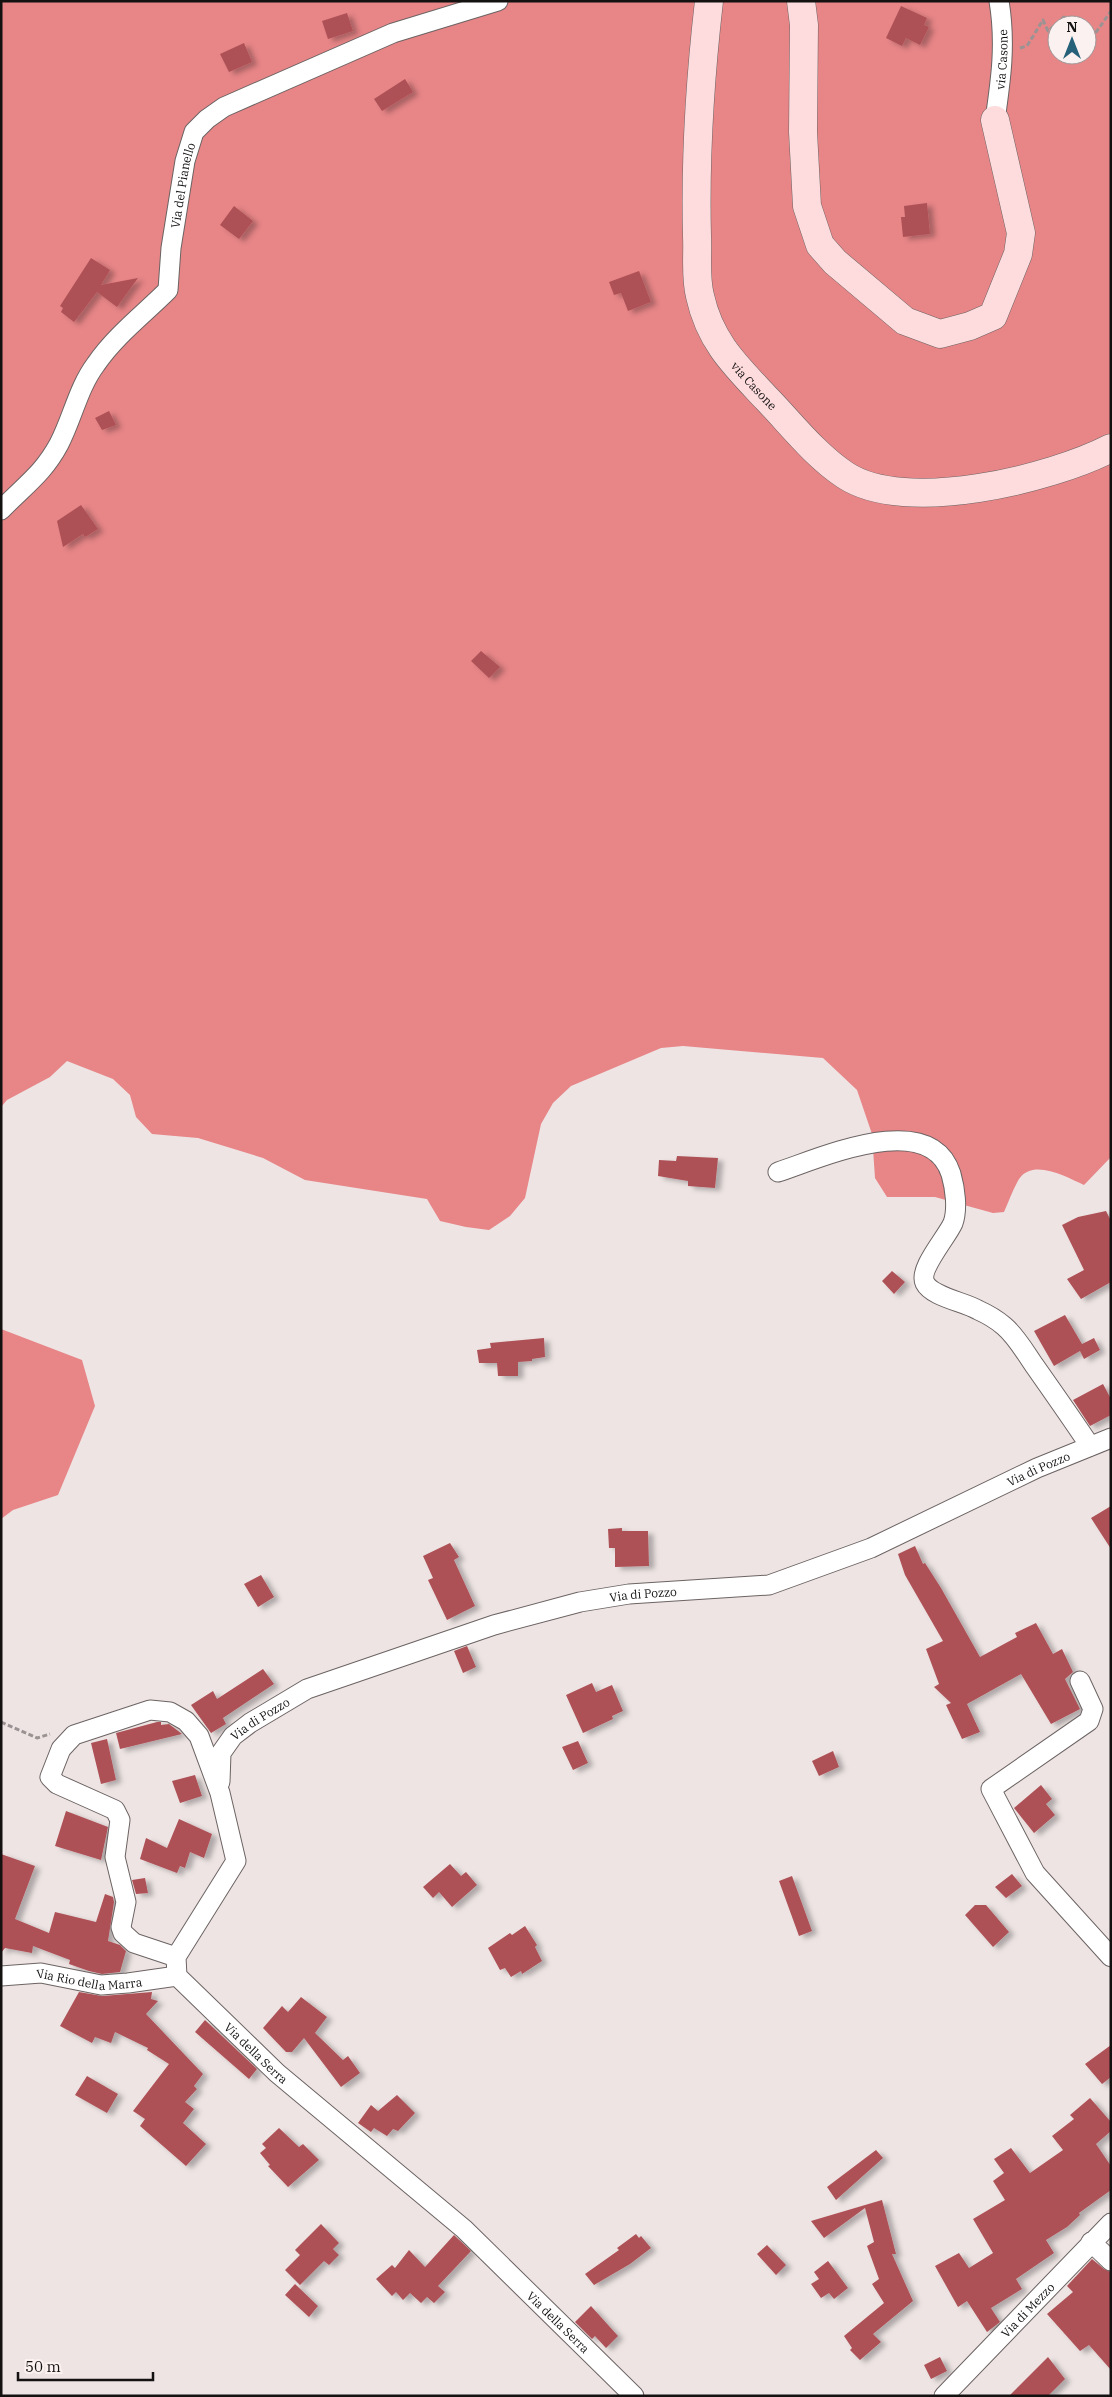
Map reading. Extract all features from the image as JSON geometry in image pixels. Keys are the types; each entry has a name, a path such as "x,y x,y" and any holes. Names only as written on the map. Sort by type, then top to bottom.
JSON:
{"street":[{"name":"Via del Pianello","path":"1,510 44,467 59,443 79,393 96,364 116,339 168,290 172,248 185,161 194,132 224,107 393,33 498,1"},
{"name":"via Casone","path":"801,1 804,25 803,132 807,206 820,245 835,262 905,321 940,334 970,326 993,316 1018,254 1021,234 995,120 1002,72 1004,29 1000,1"},
{"name":"via Casone","path":"706,9 699,120 696,215 699,294 708,326 732,361 813,448 846,476 872,488 910,492 958,491 1037,478 1111,448"},
{"path":"778,1172 839,1152 891,1139 911,1141 930,1147 943,1157 954,1186 956,1210 953,1222 924,1271 924,1282 932,1291 978,1310 1004,1326 1029,1358 1090,1446"},
{"name":"Via di Pozzo","path":"220,1793 221,1753 233,1736 307,1689 494,1625 580,1602 629,1594 769,1585 871,1548 1038,1468 1111,1438"},
{"path":"1080,1681 1093,1709 1089,1721 991,1789 1035,1873 1111,1957"},
{"path":"176,1957 134,1943 123,1933 122,1927 126,1902 115,1857 120,1820 115,1810 57,1784 50,1777 61,1749 74,1734 150,1710 170,1712 186,1721 199,1736 220,1793 236,1861 176,1957 177,1976"},
{"name":"Via Rio della Marra","path":"1,1976 41,1973 101,1985 177,1976"},
{"name":"Via della Serra","path":"177,1976 277,2073 464,2229 634,2396"},
{"name":"Via di Mezzo","path":"944,2396 1111,2223"},
{"path":"1091,2242 1111,2261"}],"path":[{"path":"1097,31 1111,11"},
{"path":"1004,29 1014,29 1018,48 1027,46 1043,20 1047,29"},
{"path":"1,1722 37,1738 66,1729 74,1734"}],"shaded area":[{"path":"1,1 1111,1 1111,1157 1084,1185 1050,1171 1033,1170 1025,1173 1019,1179 1004,1212 993,1213 935,1197 887,1197 875,1178 872,1134 857,1090 823,1058 683,1046 661,1048 571,1086 553,1103 541,1124 525,1198 510,1216 489,1230 440,1221 427,1199 305,1180 263,1158 198,1138 152,1134 136,1117 130,1095 113,1079 67,1061 50,1077 7,1100 1,1107"},
{"path":"1,1329 82,1360 95,1406 58,1495 13,1510 1,1519"}],"building":[{"path":"901,6 927,18 924,25 929,27 920,45 906,38 902,46 886,38"},
{"path":"347,13 353,31 328,39 322,21"},
{"path":"244,43 252,62 229,72 220,54"},
{"path":"405,79 413,92 382,111 374,99"},
{"path":"927,203 930,234 903,237 901,217 905,217 904,206"},
{"path":"234,206 253,221 239,239 220,225"},
{"path":"91,258 110,270 101,285 138,278 117,307 97,292 74,322 61,312 63,308 60,306"},
{"path":"639,271 651,302 628,311 621,293 614,295 609,282"},
{"path":"109,411 116,425 102,430 95,418"},
{"path":"81,505 98,529 85,537 83,534 63,547 57,521"},
{"path":"481,651 500,667 489,678 471,661"},
{"path":"677,1156 718,1158 715,1188 688,1186 688,1181 658,1176 659,1160 676,1161"},
{"path":"1106,1211 1111,1221 1111,1282 1081,1299 1067,1279 1084,1270 1062,1225 1078,1217"},
{"path":"892,1271 905,1282 894,1294 882,1281"},
{"path":"1065,1315 1082,1344 1094,1338 1100,1350 1084,1359 1080,1351 1054,1366 1034,1331"},
{"path":"544,1338 545,1357 532,1359 532,1361 518,1362 518,1376 498,1376 497,1363 479,1363 477,1350 491,1348 490,1343"},
{"path":"1103,1384 1111,1399 1111,1415 1090,1426 1073,1400"},
{"path":"1111,1506 1111,1549 1091,1518"},
{"path":"622,1528 622,1531 648,1531 649,1566 615,1567 615,1548 609,1548 608,1529"},
{"path":"450,1543 459,1557 454,1560 475,1606 447,1620 428,1580 433,1578 423,1556"},
{"path":"915,1546 923,1564 925,1563 941,1588 980,1657 1017,1637 1015,1633 1036,1623 1053,1654 1062,1649 1073,1672 1065,1679 1080,1709 1051,1724 1021,1674 967,1704 980,1732 962,1739 946,1705 951,1703 934,1687 939,1684 926,1649 943,1641 905,1575 898,1554"},
{"path":"261,1575 274,1597 258,1607 244,1584"},
{"path":"467,1646 476,1667 463,1673 454,1651"},
{"path":"263,1669 274,1684 223,1718 226,1724 211,1733 191,1705 213,1691 217,1699"},
{"path":"592,1683 596,1692 612,1685 623,1711 612,1716 613,1719 583,1733 566,1695"},
{"path":"161,1722 161,1725 169,1724 182,1734 120,1749 116,1733"},
{"path":"107,1739 116,1780 101,1784 91,1743"},
{"path":"578,1741 588,1763 573,1770 562,1747"},
{"path":"833,1751 839,1767 819,1776 812,1761"},
{"path":"195,1775 202,1796 180,1803 172,1781"},
{"path":"1041,1785 1052,1799 1046,1804 1055,1815 1034,1833 1014,1808"},
{"path":"66,1811 108,1827 101,1860 55,1846"},
{"path":"179,1819 212,1834 204,1858 190,1852 185,1868 180,1866 177,1873 140,1859 146,1838 167,1848"},
{"path":"1,1854 35,1866 15,1919 49,1933 55,1912 96,1922 105,1894 113,1897 114,1902 108,1941 120,1945 126,1951 120,1972 102,1974 89,1971 69,1964 70,1960 33,1946 32,1953 5,1948 1,1953"},
{"path":"450,1864 461,1876 466,1872 477,1885 452,1907 439,1892 433,1898 423,1887"},
{"path":"1012,1874 1022,1886 1006,1898 995,1887"},
{"path":"792,1876 812,1931 799,1936 779,1881"},
{"path":"145,1878 148,1893 136,1894 132,1880"},
{"path":"975,1905 986,1905 1009,1932 993,1947 965,1915"},
{"path":"525,1926 537,1945 535,1947 542,1961 522,1974 521,1971 511,1977 505,1968 500,1970 488,1948 510,1933 512,1935"},
{"path":"79,1992 102,1996 152,1992 151,1999 158,2001 146,2014 203,2074 194,2086 197,2089 185,2102 194,2109 183,2123 206,2144 186,2166 140,2126 145,2119 133,2111 169,2064 147,2050 148,2048 115,2032 111,2043 95,2037 92,2043 60,2026"},
{"path":"301,1997 327,2017 315,2033 343,2060 348,2056 360,2073 341,2087 304,2038 292,2052 286,2052 263,2028 282,2006 288,2012"},
{"path":"205,2020 257,2069 249,2079 195,2032"},
{"path":"1111,2045 1111,2077 1102,2084 1085,2064"},
{"path":"87,2076 118,2094 107,2113 75,2095"},
{"path":"397,2095 415,2113 398,2131 393,2129 387,2136 374,2128 371,2132 358,2123 371,2105 378,2111"},
{"path":"1090,2098 1111,2122 1111,2131 1096,2144 1111,2166 1111,2190 1079,2213 1080,2215 1067,2227 1046,2240 1054,2253 1016,2279 1022,2289 991,2308 1000,2322 987,2332 967,2301 958,2307 935,2266 959,2253 969,2268 993,2253 973,2219 1005,2200 993,2181 1004,2173 994,2159 1011,2148 1030,2173 1063,2150 1052,2136 1074,2119 1070,2115"},
{"path":"279,2128 299,2147 303,2144 319,2160 288,2187 268,2166 270,2165 260,2153 266,2148 262,2144"},
{"path":"876,2150 883,2158 836,2200 827,2187"},
{"path":"882,2200 896,2254 892,2254 913,2301 873,2334 881,2342 860,2360 850,2350 852,2348 844,2336 884,2303 872,2284 879,2279 867,2246 874,2242 865,2208 824,2238 811,2221"},
{"path":"321,2224 339,2243 333,2249 339,2255 329,2265 324,2261 300,2285 285,2270 300,2255 295,2250"},
{"path":"636,2234 639,2238 641,2236 651,2248 630,2264 594,2285 585,2274 619,2250 617,2248"},
{"path":"454,2235 471,2251 438,2286 445,2292 434,2303 427,2297 421,2303 410,2293 403,2300 396,2292 392,2296 376,2279 392,2265 395,2268 409,2250 425,2267"},
{"path":"767,2245 786,2265 776,2275 757,2254"},
{"path":"1092,2259 1111,2272 1111,2370 1089,2345 1080,2351 1047,2314 1073,2292 1067,2286"},
{"path":"828,2261 848,2288 834,2299 829,2293 821,2298 811,2284 819,2279 814,2272"},
{"path":"295,2284 318,2306 309,2317 285,2295"},
{"path":"591,2306 618,2336 606,2348 595,2336 592,2339 575,2322"},
{"path":"940,2357 947,2371 931,2379 924,2365"},
{"path":"1048,2357 1065,2379 1048,2396 1009,2396"}]}
